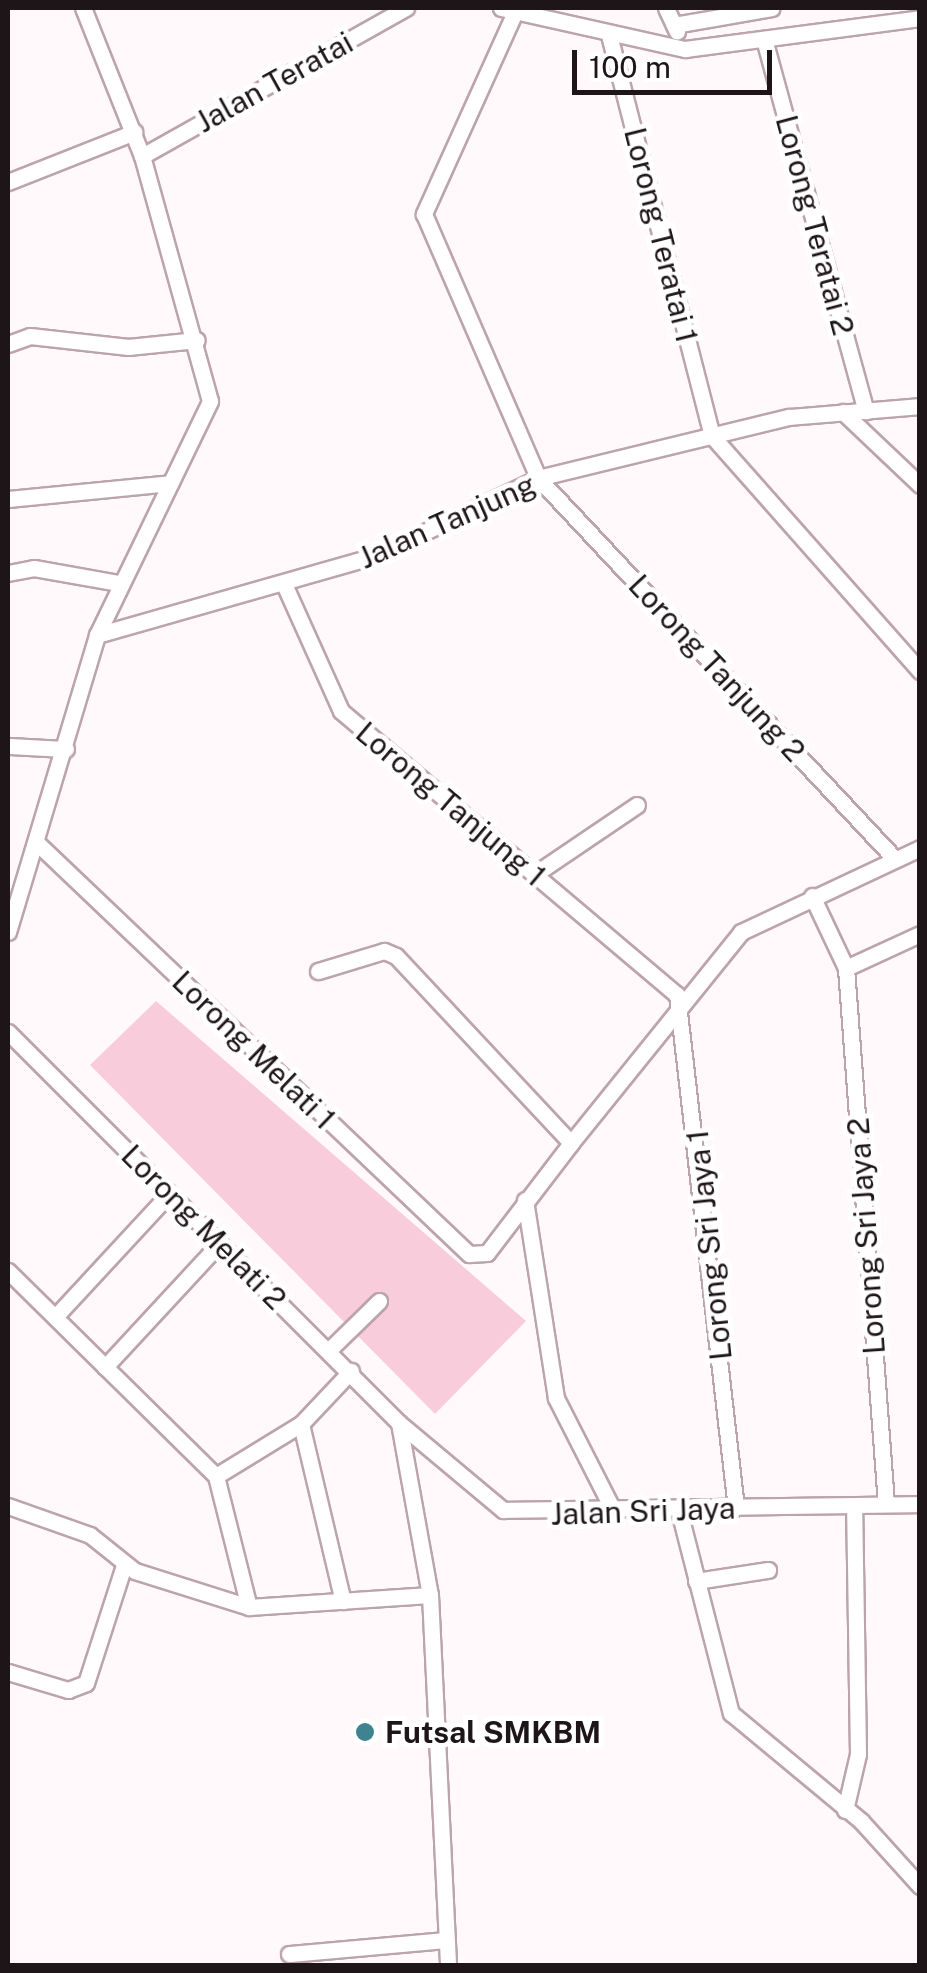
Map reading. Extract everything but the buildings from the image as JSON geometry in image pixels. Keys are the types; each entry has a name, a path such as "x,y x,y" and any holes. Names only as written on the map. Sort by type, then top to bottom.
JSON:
{"street":[{"path":"8,932 66,749 97,635 118,583 210,401 197,340 142,156 83,8"},
{"name":"Jalan Teratai","path":"142,156 406,8"},
{"path":"666,8 685,49"},
{"path":"674,26 772,8"},
{"path":"508,10 685,49 920,18"},
{"name":"Lorong Tanjung 2","path":"508,10 424,214 538,478 895,859"},
{"name":"Lorong Teratai 1","path":"609,35 712,436"},
{"name":"Lorong Teratai 2","path":"764,40 866,411"},
{"path":"8,182 33,165 134,132"},
{"path":"8,344 30,336 142,347 197,340"},
{"name":"Jalan Tanjung","path":"97,635 284,584 399,546 538,478 712,436 843,412 920,406"},
{"path":"843,412 920,485"},
{"path":"712,436 920,671"},
{"path":"8,500 170,483"},
{"path":"8,572 34,568 118,583"},
{"name":"Lorong Tanjung 1","path":"284,584 341,712 670,986"},
{"path":"8,746 66,749"},
{"path":"535,874 637,804"},
{"name":"Lorong Melati 1","path":"36,842 473,1256 487,1253 525,1200"},
{"path":"614,1512 556,1398 525,1200 741,932 920,848"},
{"path":"8,874 26,875"},
{"path":"812,896 846,968 920,934"},
{"path":"318,971 384,951 396,956 571,1143"},
{"name":"Lorong Sri Jaya 2","path":"846,968 886,1504"},
{"name":"Lorong Sri Jaya 1","path":"670,986 682,1009 736,1508"},
{"name":"Lorong Melati 2","path":"8,1032 399,1424"},
{"path":"55,1317 170,1193"},
{"path":"105,1366 219,1244"},
{"path":"8,1271 216,1476 249,1606"},
{"path":"329,1350 378,1301"},
{"path":"216,1476 300,1424 350,1371"},
{"path":"300,1424 343,1600"},
{"path":"399,1424 430,1595 448,1966"},
{"name":"Jalan Sri Jaya","path":"399,1424 503,1510 614,1512 920,1504"},
{"path":"845,1810 858,1754 854,1505"},
{"path":"8,1506 90,1535 124,1564 249,1606 430,1595"},
{"path":"679,1511 731,1713 845,1810 920,1886"},
{"path":"8,1672 68,1690 86,1684 124,1564"},
{"path":"696,1580 768,1570"},
{"path":"289,1954 446,1940"}],"shaded area":[{"path":"156,1001 526,1321 435,1414 90,1065"}],"place":[{"name":"Futsal SMKBM","path":"365,1732"}]}
